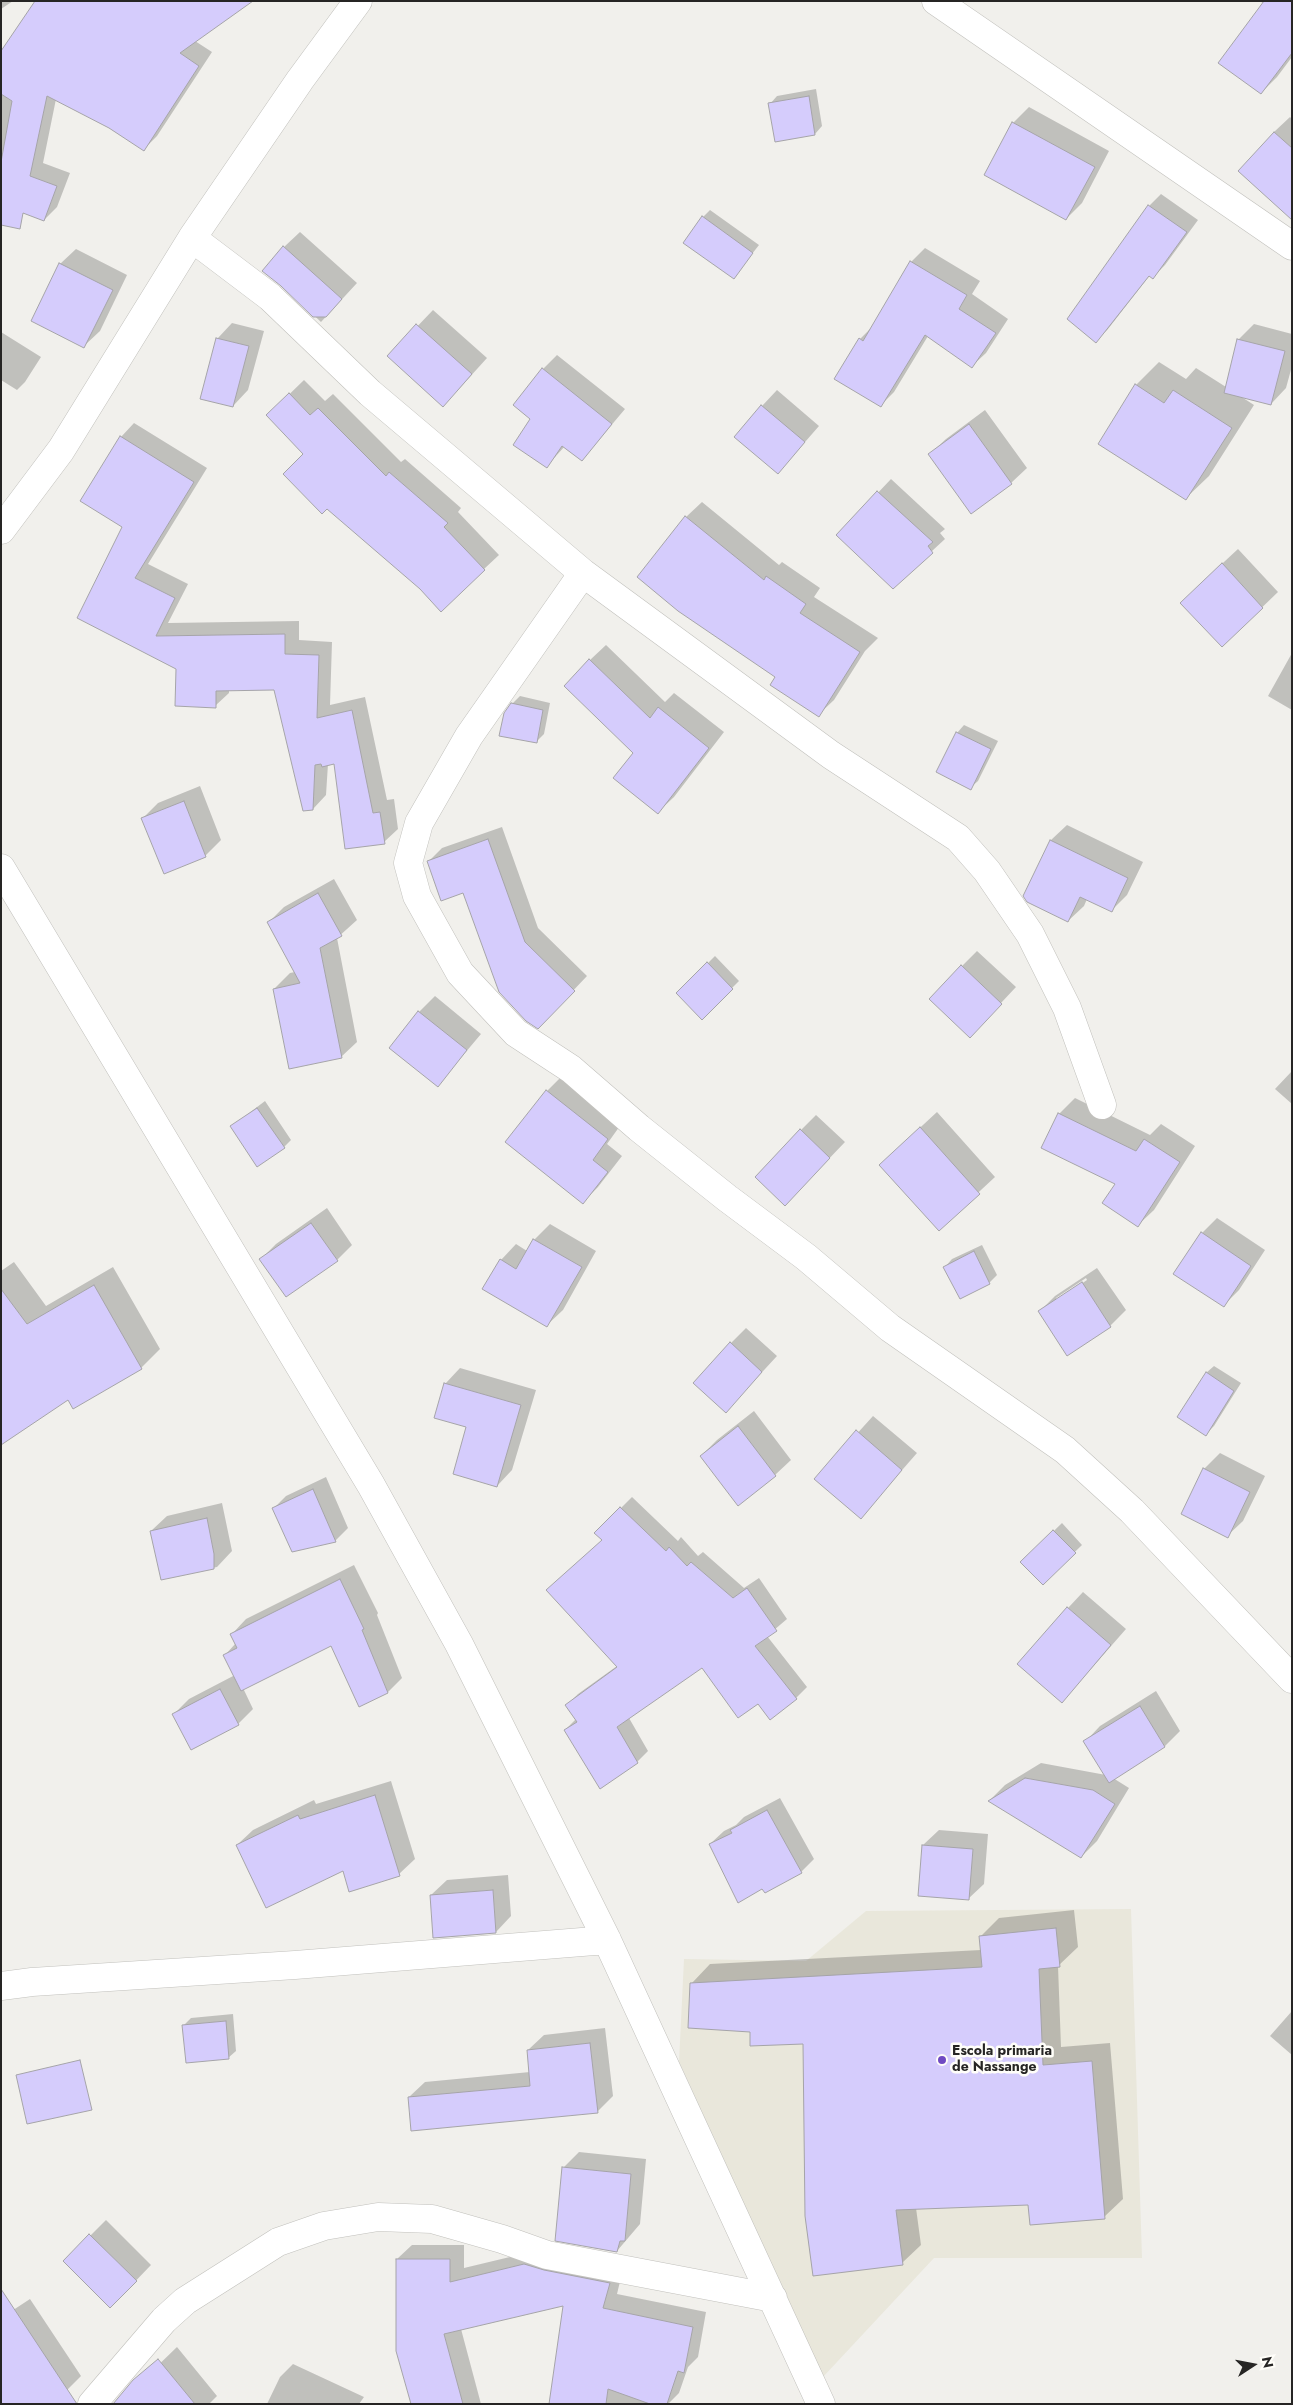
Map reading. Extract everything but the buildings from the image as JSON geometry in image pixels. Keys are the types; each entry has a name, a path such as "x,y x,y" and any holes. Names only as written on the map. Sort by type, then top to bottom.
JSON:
{"street":[{"path":"1,530 61,450 192,238 300,80 358,1"},
{"path":"936,1 1292,246"},
{"path":"192,238 270,297 370,393 583,573 831,755 958,838 986,871 1030,934 1067,1008 1102,1105"},
{"path":"583,573 469,736 419,823 408,863 417,896 460,973 516,1033 571,1069 639,1128 727,1198 806,1257 890,1328 1065,1450 1132,1510 1292,1678"},
{"path":"1,868 376,1493 459,1644 607,1940 821,2404"},
{"path":"1,1986 32,1982 295,1965 607,1940"},
{"path":"92,2404 164,2320 185,2301 278,2242 324,2226 378,2217 432,2219 502,2239 547,2255 773,2298"}],"shaded area":[{"path":"1131,1909 1142,2258 934,2258 823,2377 679,2062 684,1959 806,1961 866,1911"}],"place":[{"name":"Escola primaria de Nassange","path":"942,2060"}]}
